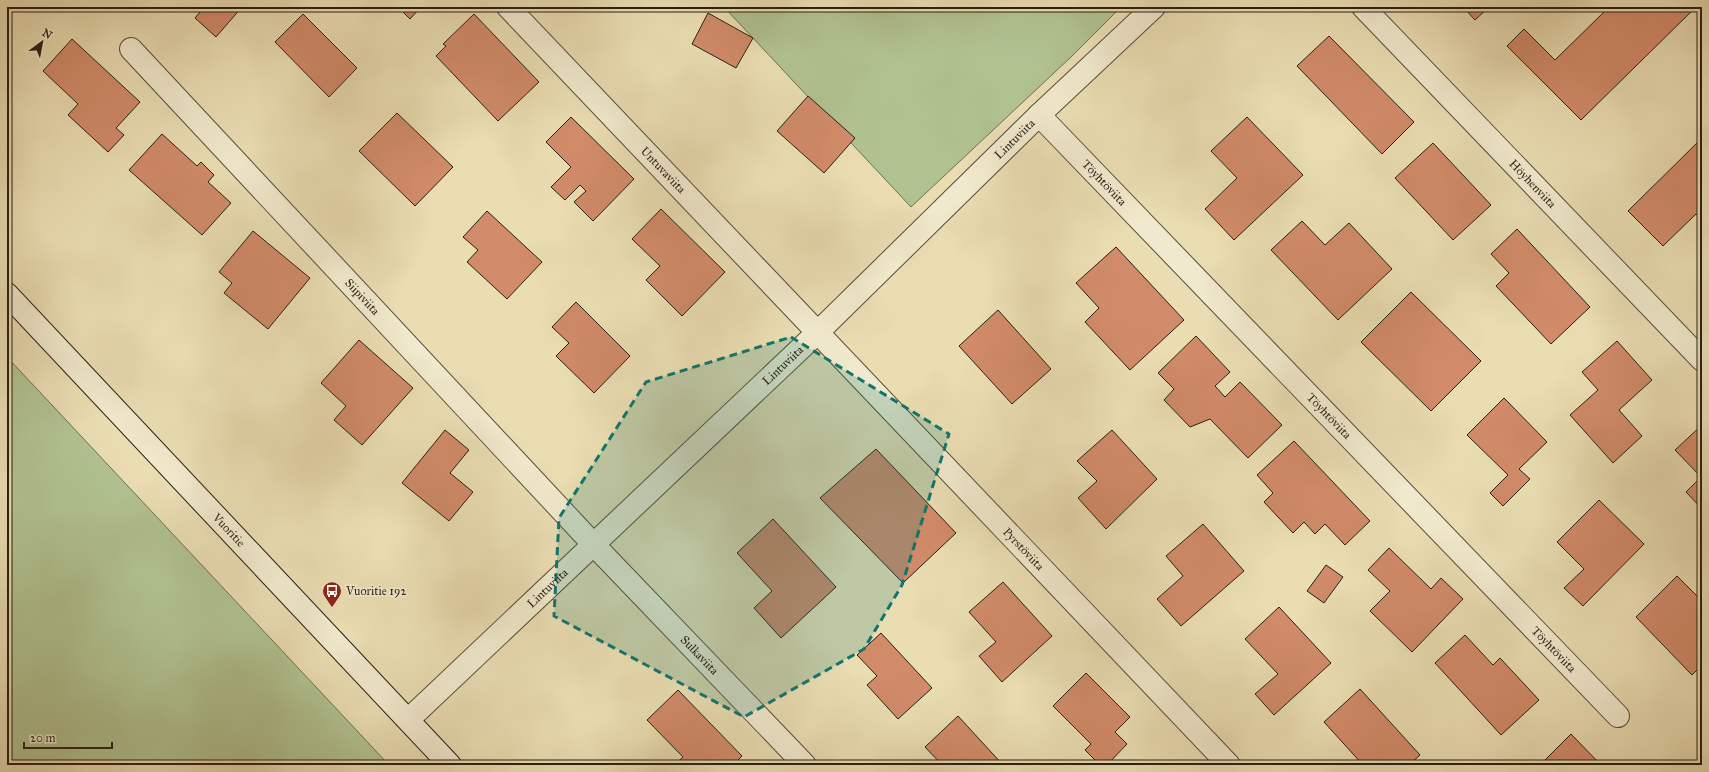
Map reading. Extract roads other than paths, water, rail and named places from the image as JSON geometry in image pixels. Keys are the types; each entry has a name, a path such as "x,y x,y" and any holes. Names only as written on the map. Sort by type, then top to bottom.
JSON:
{"street":[{"name":"Untuvaviita","path":"508,7 817,333"},
{"name":"Lintuviita","path":"408,720 817,333 1039,115 1154,7"},
{"name":"Höyhenviita","path":"1363,7 1702,360"},
{"name":"Siipiviita","path":"131,49 594,545"},
{"name":"Töyhtöviita","path":"1039,115 1618,716"},
{"name":"Vuoritie","path":"7,294 450,765"},
{"name":"Pyrstöviita","path":"817,333 1229,765"},
{"name":"Sulkaviita","path":"594,545 805,765"}],"place":[{"name":"Vuoritie 192","path":"332,608"}]}
